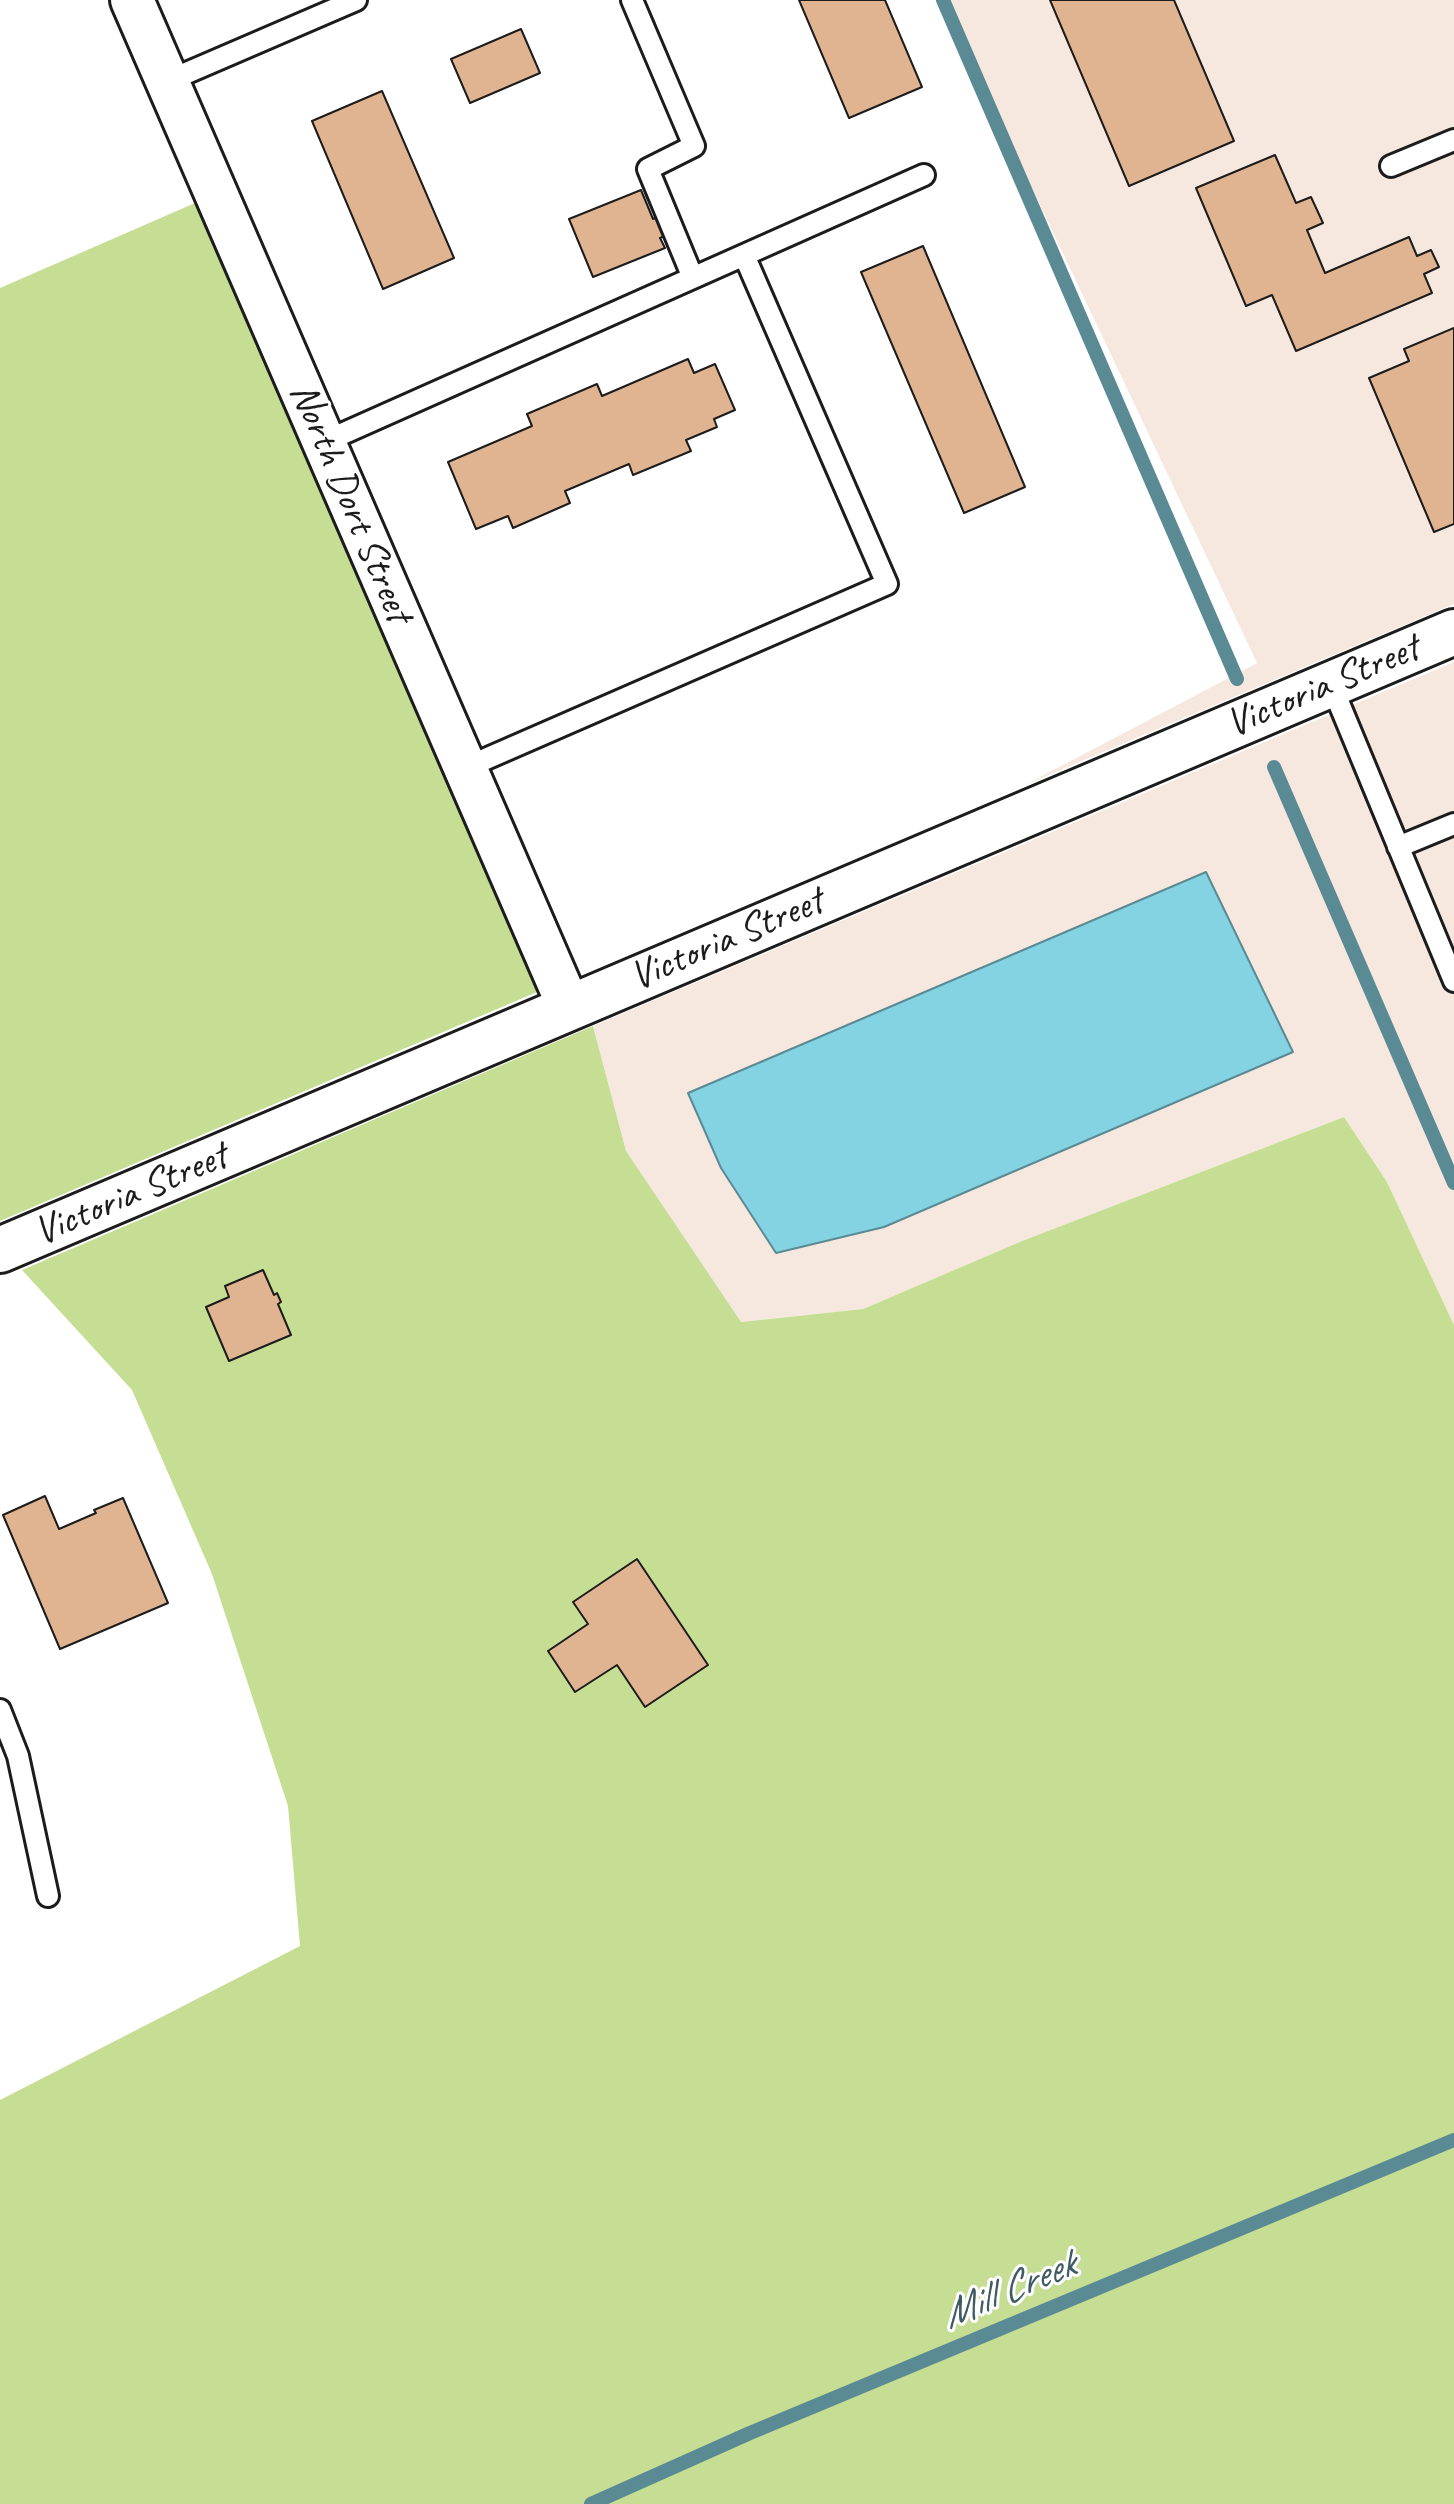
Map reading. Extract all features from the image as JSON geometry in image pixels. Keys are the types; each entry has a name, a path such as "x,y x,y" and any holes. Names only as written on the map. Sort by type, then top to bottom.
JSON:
{"street":[{"name":"North Dort Street","path":"132,0 569,1007"},
{"name":"Victoria Street","path":"0,1250 1454,632"}],"lane":[{"path":"168,81 356,0"},
{"path":"632,0 694,146 648,169 693,278"},
{"path":"1391,166 1454,140"},
{"path":"324,442 924,175"},
{"path":"465,768 887,584 744,255"},
{"path":"1331,684 1454,981"},
{"path":"1398,847 1454,824"},
{"path":"0,1710 18,1756 48,1896"}],"shaded area":[{"path":"943,0 1454,0 1454,604 1025,785 1257,663"},
{"path":"1454,662 1454,1325 1387,1182 1344,1117 1022,1241 863,1309 740,1322 626,1151 593,1026","holes":["1292,1052 884,1227 777,1252"]}],"green space":[{"path":"195,203 537,992 0,1221 0,288"},
{"path":"593,1026 626,1151 741,1322 863,1309 1022,1241 1344,1117 1387,1182 1454,1325 1454,2504 0,2504 0,2100 300,1946 288,1806 212,1574 132,1390 22,1270"}],"water":[{"path":"1206,872 1293,1052 884,1227 776,1253 721,1168 688,1093"}],"building":[{"path":"799,0 885,0 922,87 849,118"},
{"path":"1050,0 1174,0 1234,141 1129,186"},
{"path":"521,29 540,73 470,103 451,59"},
{"path":"382,91 454,258 383,289 312,121"},
{"path":"1275,155 1296,203 1311,197 1323,223 1307,230 1325,273 1409,237 1417,256 1431,250 1439,267 1424,274 1432,293 1296,351 1272,295 1246,306 1196,188"},
{"path":"641,190 653,219 662,215 670,234 660,238 665,248 593,277 569,219"},
{"path":"923,246 1025,487 964,513 861,272"},
{"path":"1454,328 1454,524 1434,532 1369,378 1409,361 1404,349"},
{"path":"688,359 694,373 715,364 735,410 714,419 717,427 686,440 691,451 633,475 629,464 565,491 570,503 513,528 508,516 476,529 448,462 532,426 527,414 597,384 602,396"},
{"path":"263,1270 274,1295 277,1293 281,1302 278,1304 291,1335 229,1361 206,1307 229,1297 225,1286"},
{"path":"45,1496 59,1529 123,1498 168,1603 60,1649 3,1515"},
{"path":"637,1559 708,1665 645,1707 617,1665 575,1692 548,1651 588,1624 573,1602"}],"waterway":[{"path":"943,0 1237,679"},
{"path":"1274,767 1454,1183"},
{"name":"Mill Creek","path":"591,2504 750,2433 1454,2140"}]}
